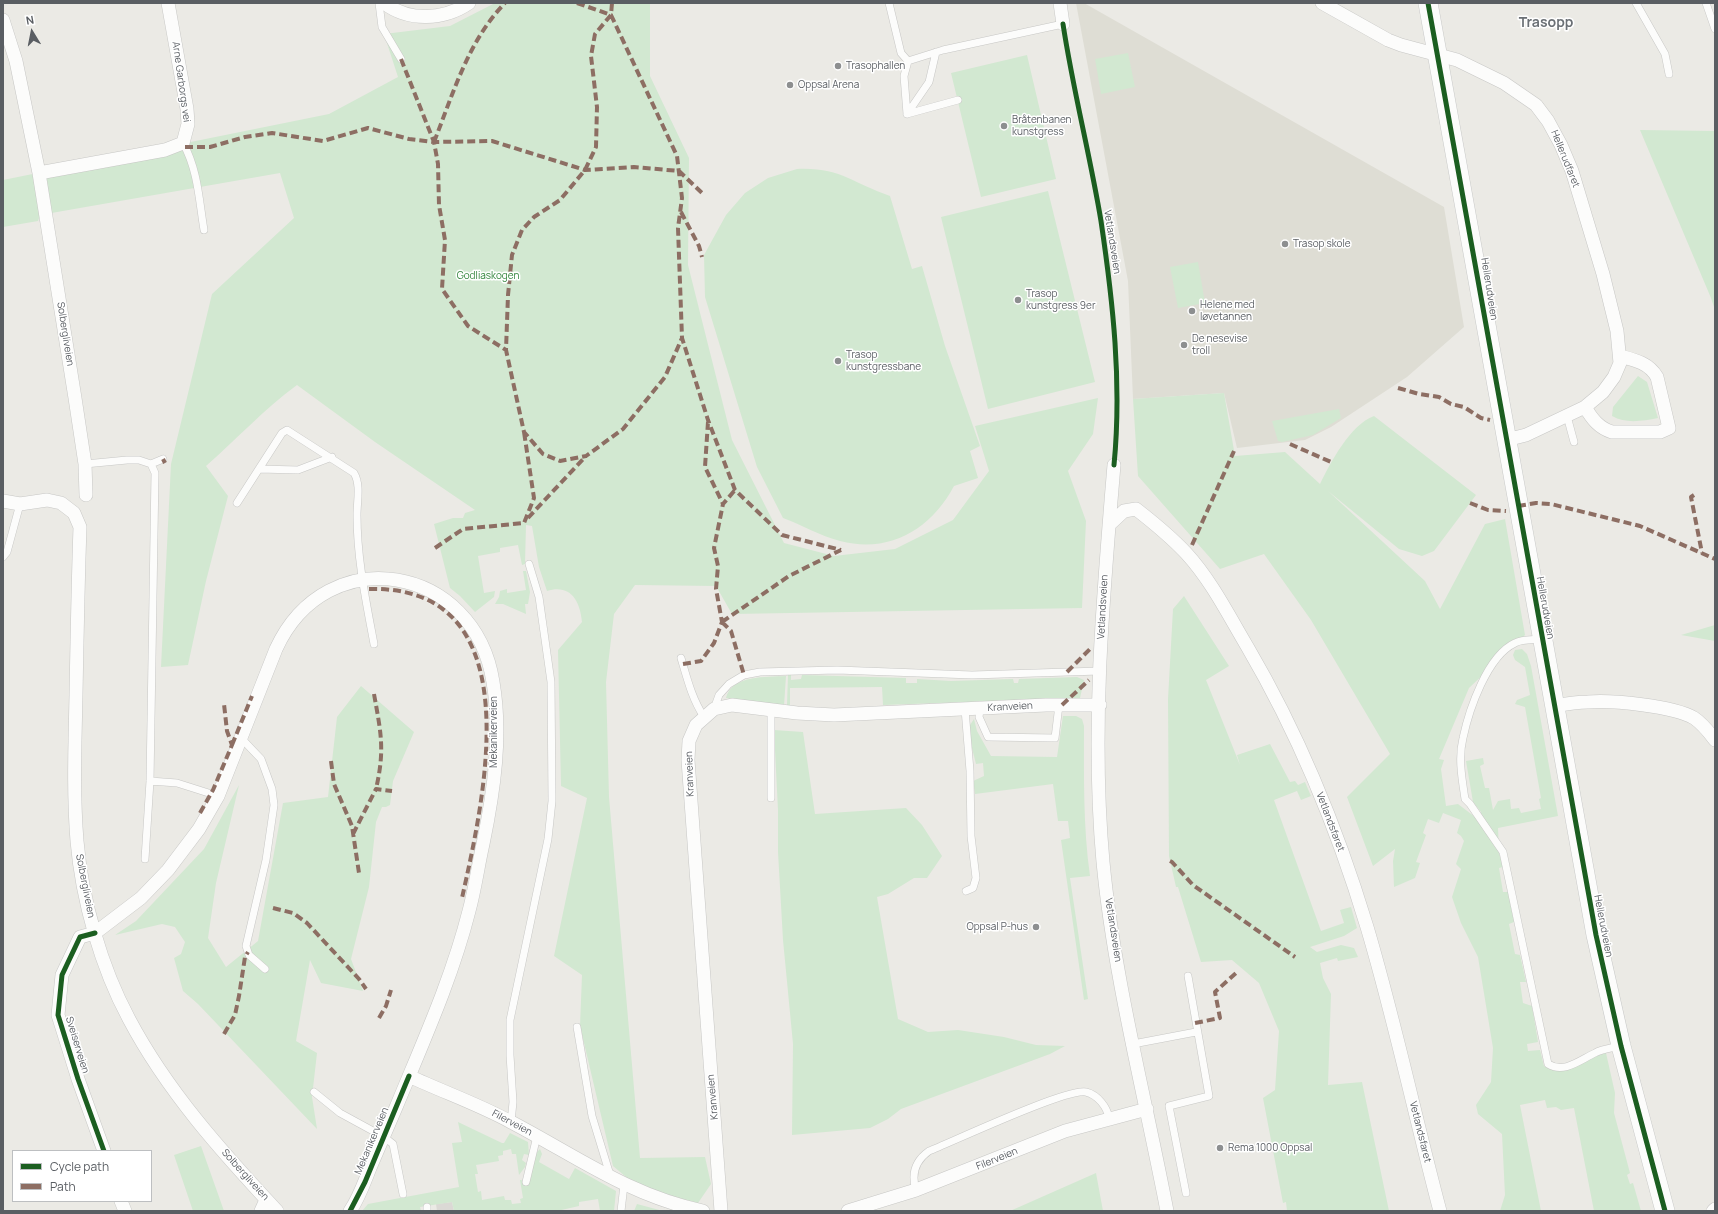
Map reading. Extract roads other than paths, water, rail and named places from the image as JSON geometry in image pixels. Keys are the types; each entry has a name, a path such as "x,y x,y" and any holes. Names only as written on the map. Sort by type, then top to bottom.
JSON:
{"main road":[{"name":"Hellerudveien","path":"1428,3 1596,935 1620,1046 1665,1211"}],"street":[{"name":"Arne Garborgs vei","path":"168,3 187,116 186,135 183,143"},
{"path":"384,3 402,13 419,17 437,16 453,12 469,3"},
{"path":"1060,3 1063,24"},
{"name":"Hellerudfaret","path":"1322,3 1388,40 1457,60 1504,83 1527,97 1548,121 1561,145 1572,171 1610,304 1620,363 1614,377 1603,392 1585,407 1526,435 1506,440"},
{"name":"Solbergliveien","path":"3,20 16,62 40,173 85,464 86,495"},
{"path":"40,173 165,150 183,143"},
{"path":"1585,407 1593,420 1605,430 1612,432 1660,432 1669,428 1657,377 1653,370 1649,366 1620,356"},
{"name":"Vetlandsveien","path":"1114,465 1104,588 1100,671 1100,779 1103,860 1112,932 1167,1211"},
{"name":"Solbergliveien","path":"20,504 47,500 61,503 74,513 80,527 77,606 75,807 80,870 95,933 114,988 150,1057 209,1136 264,1205 277,1211"},
{"path":"3,501 20,504"},
{"name":"Vetlandsfaret","path":"1109,525 1124,511 1136,509 1156,524 1186,553 1207,580 1235,625 1261,669 1281,709 1328,815 1365,921 1405,1069 1440,1211"},
{"name":"Mekanikerveien","path":"95,933 141,898 168,870 194,836 218,796 282,634 292,621 308,605 338,585 377,577 397,580 418,586 440,597 452,605 472,626 487,653 496,704 493,798 469,912 450,974 384,1137 350,1211"},
{"path":"1554,706 1589,702 1640,705 1670,711 1694,718 1706,728 1715,740"},
{"name":"Kranveien","path":"721,1211 688,760 689,741 696,725 709,713 732,705 771,711 834,715 1059,705 1100,705"},
{"name":"Sveiserveien","path":"95,933 80,937 62,975 58,1015 78,1079 104,1150"},
{"name":"Filerveien","path":"409,1076 511,1122 624,1185 672,1204 703,1211"},
{"name":"Filerveien","path":"848,1211 916,1190 1065,1131 1147,1109"}],"lane":[{"path":"379,3 382,28 401,60"},
{"path":"889,3 902,53 908,61"},
{"path":"1636,3 1665,54 1668,74"},
{"path":"1706,3 1715,30"},
{"path":"908,61 936,52 1029,30 1063,24"},
{"path":"907,114 929,82 936,52"},
{"path":"907,114 904,76 908,61"},
{"path":"907,114 958,100"},
{"path":"183,143 190,156 196,174 204,230"},
{"path":"1567,416 1574,442"},
{"path":"237,503 282,433 287,430 351,470 357,479 357,516 362,579 374,644"},
{"path":"260,468 298,470 332,458"},
{"path":"85,464 127,460 139,460 151,464 162,459"},
{"path":"145,859 150,781 150,699 155,550 155,473 151,464"},
{"path":"3,557 7,552 20,504"},
{"path":"511,1122 514,1102 510,1055 510,1020 548,839 552,800 551,682 539,597 529,564"},
{"path":"1542,639 1519,642 1509,647 1498,657 1481,684 1462,739 1460,769 1465,799 1503,852 1548,1064 1552,1067 1568,1067 1596,1052 1620,1046"},
{"path":"681,658 687,680 699,709 709,713 729,684 744,675 760,672 837,670 972,676 1100,671"},
{"path":"980,709 979,718 988,737 1054,738 1059,705"},
{"path":"965,709 971,786 971,836 976,878 973,888 966,891"},
{"path":"771,711 771,798"},
{"path":"241,738 261,759 272,789 274,805 266,860 246,946 249,954 265,969"},
{"path":"150,781 177,783 218,796"},
{"path":"1186,1193 1169,1106 1209,1096 1196,1032 1188,976"},
{"path":"577,1027 592,1116 610,1178"},
{"path":"1133,1044 1196,1032"},
{"path":"314,1092 340,1113 384,1137 394,1146 403,1194"},
{"path":"916,1190 913,1180 914,1172 919,1159 929,1151 1065,1096 1085,1092 1090,1094 1104,1105 1109,1118"},
{"path":"526,1182 537,1136"},
{"path":"621,1211 624,1185"}],"place":[{"name":"Trasophallen","path":"838,66"},
{"name":"Oppsal Arena","path":"790,85"},
{"name":"Bråtenbanen kunstgress","path":"1004,126"},
{"name":"Trasop skole","path":"1285,244"},
{"name":"Trasop kunstgress 9er","path":"1018,300"},
{"name":"Helene med løvetannen","path":"1192,311"},
{"name":"De nesevise troll","path":"1184,345"},
{"name":"Trasop kunstgressbane","path":"838,361"},
{"name":"Oppsal P-hus","path":"1036,927"},
{"name":"Rema 1000 Oppsal","path":"1220,1148"}],"district":[{"name":"Trasopp","path":"1546,23"}],"park label":[{"name":"Godliaskogen","path":"488,276"}]}
